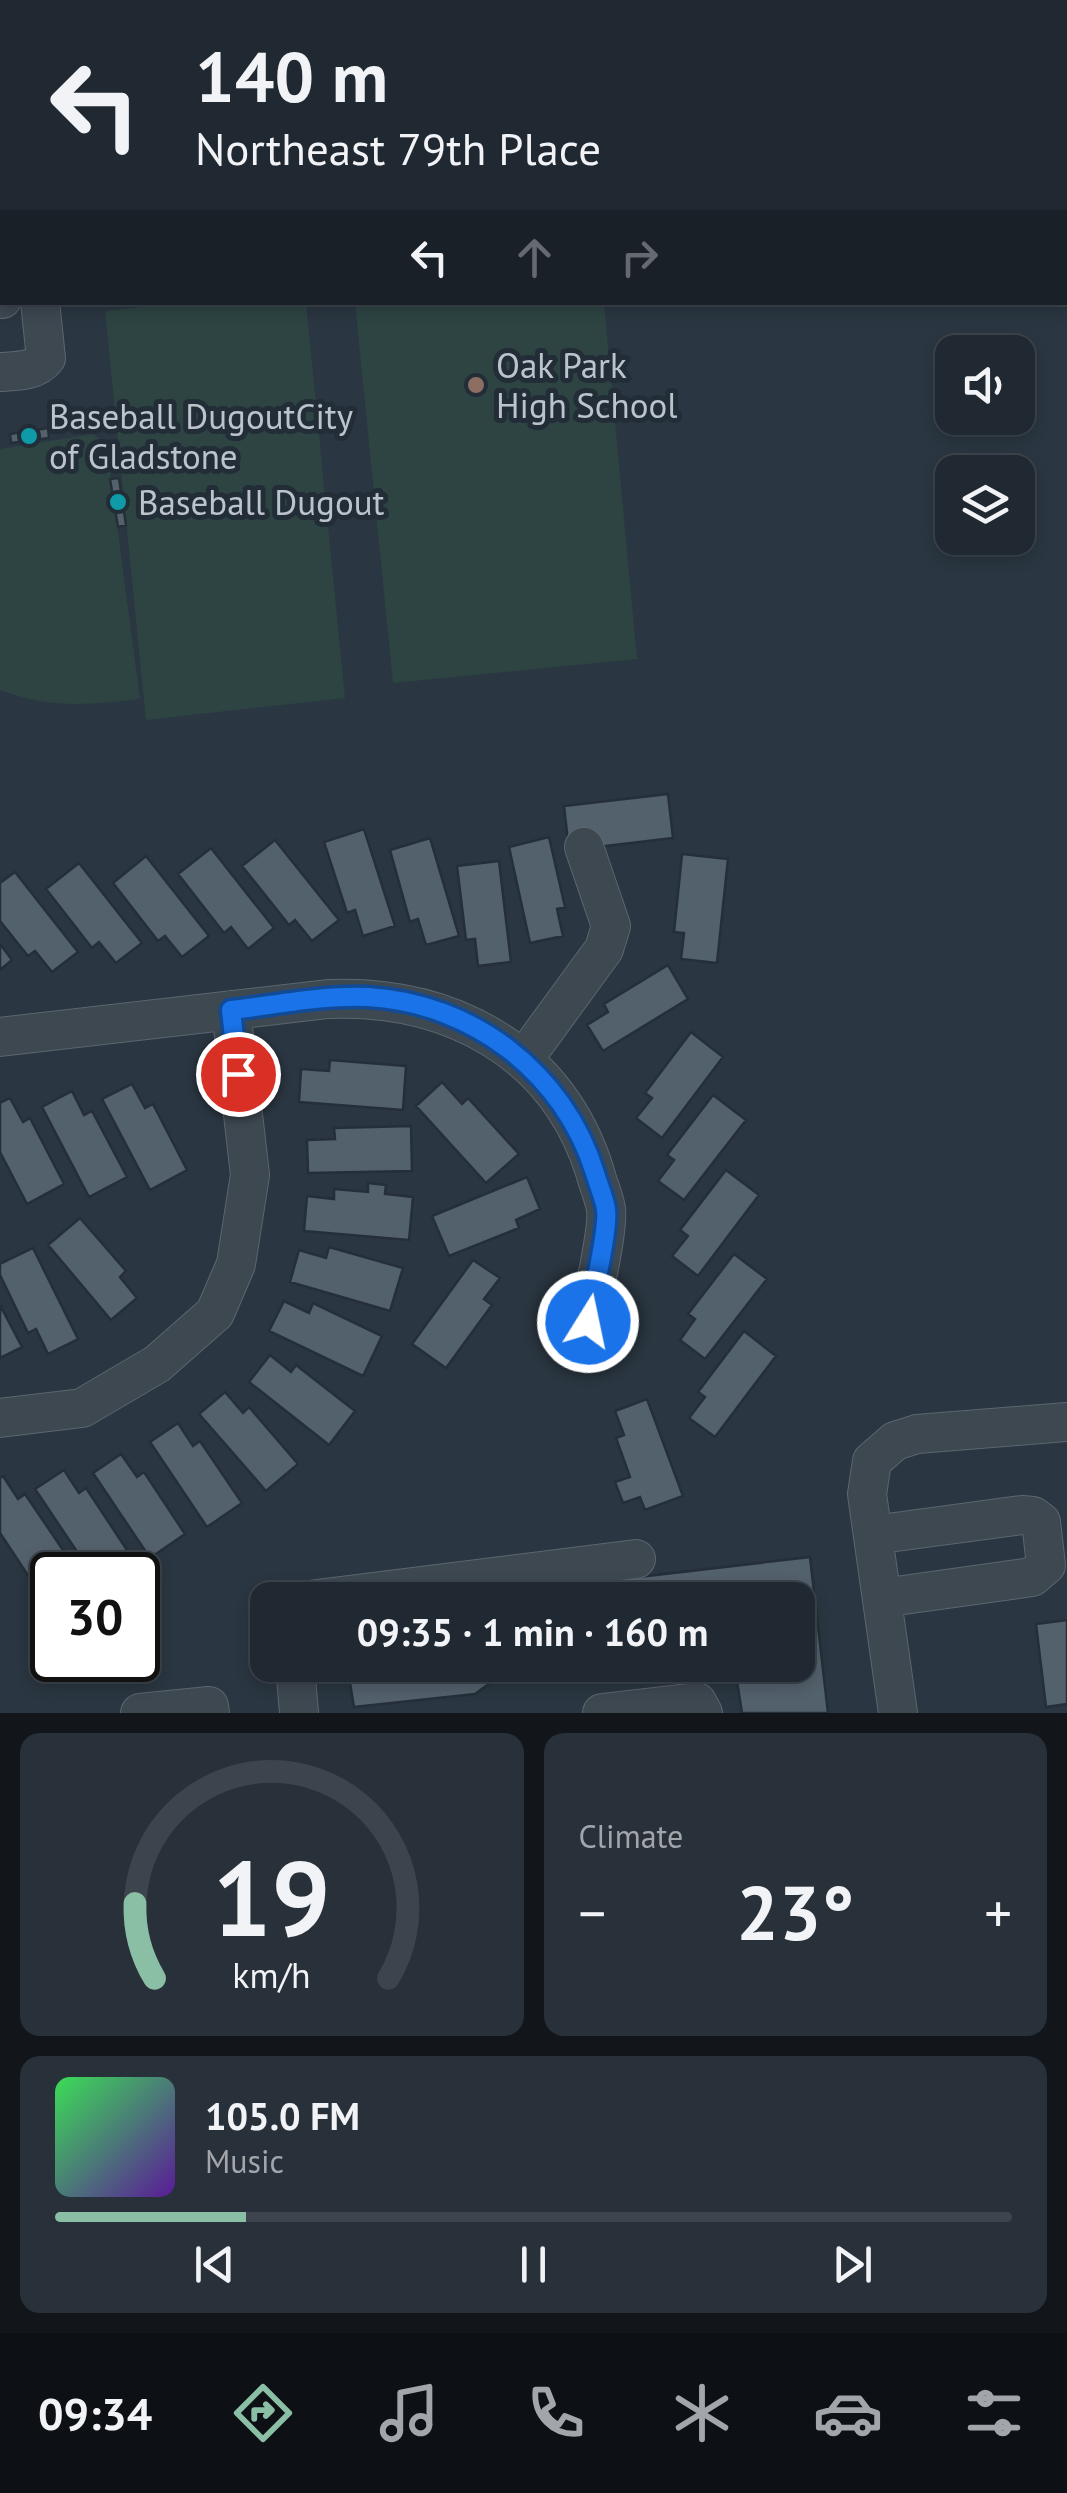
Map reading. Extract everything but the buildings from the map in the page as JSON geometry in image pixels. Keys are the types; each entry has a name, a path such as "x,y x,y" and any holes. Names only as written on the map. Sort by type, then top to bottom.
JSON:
{"street":[{"path":"0,372 31,369 46,358 40,305"},
{"path":"523,1060 604,949 611,926 584,847"},
{"path":"0,1037 368,997 418,1005 483,1031 523,1060 562,1101 584,1140 607,1212 588,1322"},
{"path":"0,1418 82,1408 157,1364 215,1313 236,1264 250,1175 231,1010"},
{"path":"898,1713 867,1494 872,1462 895,1441 918,1434 1067,1422"},
{"path":"873,1536 1022,1515 1041,1522 1046,1565 1032,1578 882,1598"},
{"path":"453,1582 636,1559"},
{"path":"296,1682 299,1713"},
{"path":"602,1713 697,1702 703,1713"},
{"path":"140,1713 210,1709"}],"green space":[{"path":"156,305 306,305 345,698 146,720 105,311"},
{"path":"355,305 604,305 637,659 393,683"},
{"path":"93,434 106,442 140,699 69,704 18,696 0,690 0,449"}],"place":[{"name":"Oak Park High School","path":"476,385"},
{"name":"Baseball DugoutCity of Gladstone","path":"29,436"},
{"name":"Baseball Dugout","path":"118,502"}],"route":[{"path":"238,1074 231,1010 328,999 368,997 418,1005 483,1031 520,1057 562,1101 584,1140 607,1212 588,1322"}]}
